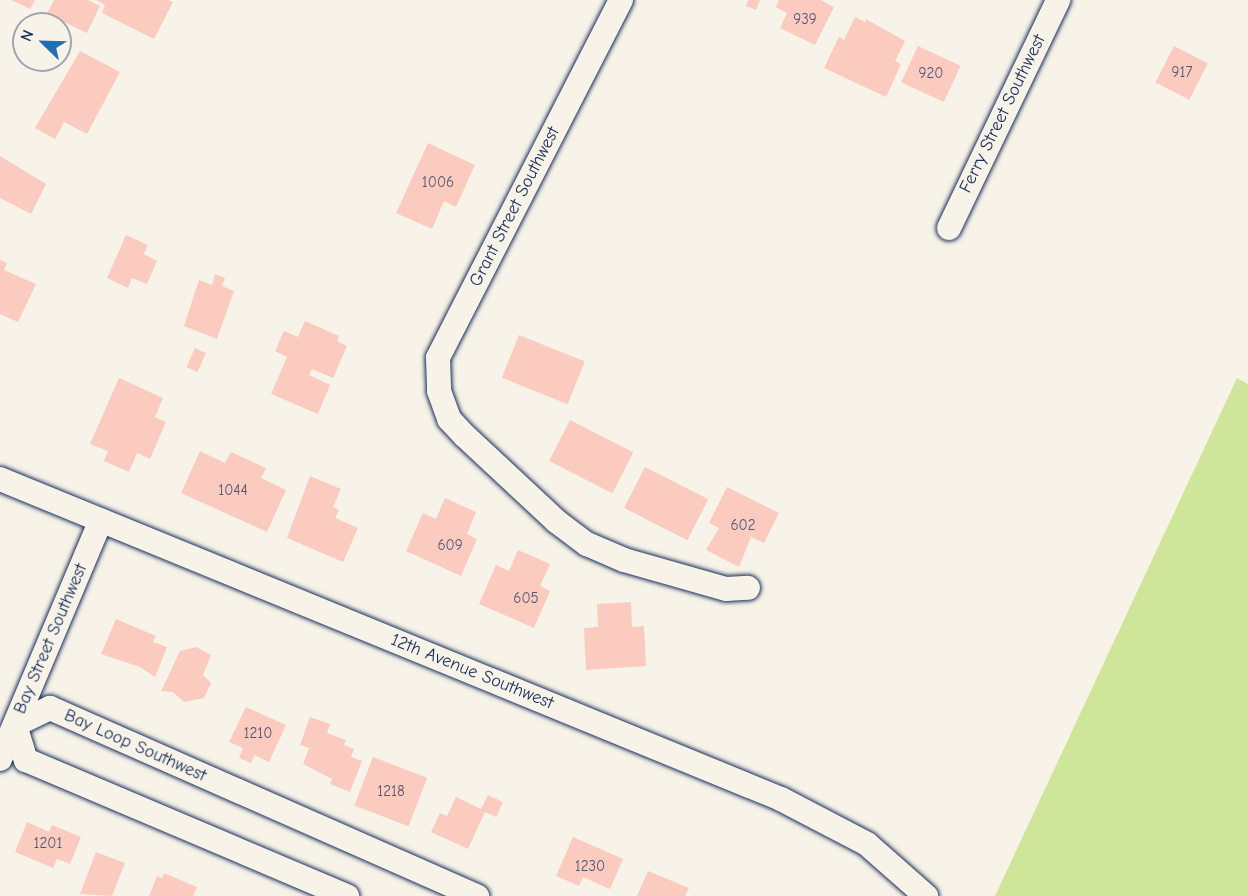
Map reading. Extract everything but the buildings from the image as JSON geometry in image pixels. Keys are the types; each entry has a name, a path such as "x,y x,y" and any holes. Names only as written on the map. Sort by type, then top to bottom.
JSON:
{"street":[{"name":"Grant Street Southwest","path":"621,0 438,358 439,391 449,419 556,521 588,544 624,560 726,589 748,588"},
{"name":"Ferry Street Southwest","path":"949,228 1059,0"},
{"name":"12th Avenue Southwest","path":"0,479 781,799 867,844 926,896"},
{"name":"Bay Street Southwest","path":"0,759 101,520"},
{"name":"Bay Loop Southwest","path":"15,725 50,708 477,896"},
{"path":"15,725 27,760 347,896"}],"green space":[{"path":"1237,378 1248,384 1248,896 995,896"}]}
